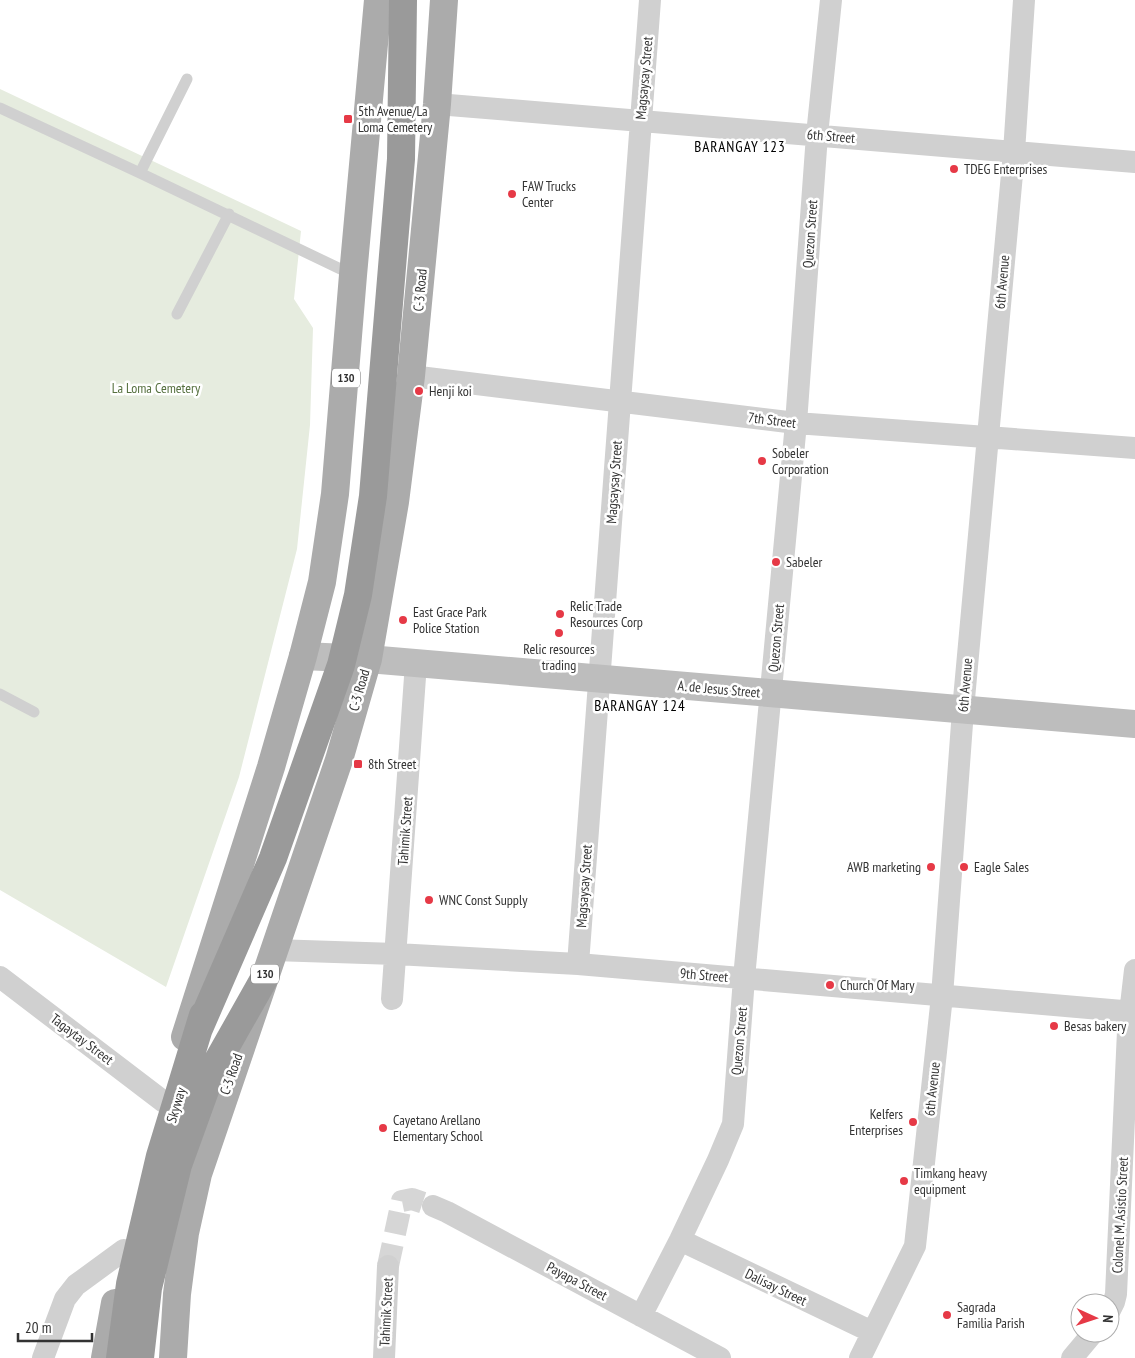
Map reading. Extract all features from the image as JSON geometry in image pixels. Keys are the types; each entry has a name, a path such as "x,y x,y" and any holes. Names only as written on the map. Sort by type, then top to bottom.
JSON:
{"highway":[{"path":"198,1031 273,858 341,665 358,595 373,496 401,159 403,0"},
{"name":"Skyway","path":"120,1358 130,1284 156,1174 198,1031 254,857"},
{"path":"140,1358 148,1288 178,1165 212,1071 264,979"}],"main road":[{"name":"130","path":"105,1358 124,1250 155,1129 271,768 322,582 335,494 378,0"},
{"name":"C-3 Road","path":"173,1358 185,1233 198,1174 339,760 368,659 394,502 411,376 437,104 444,0"},
{"name":"A. de Jesus Street","path":"303,656 368,659 1135,724"}],"street":[{"name":"Magsaysay Street","path":"578,964 650,0"},
{"name":"Quezon Street","path":"641,1316 680,1240 733,1124 744,978 796,423 817,135 831,0"},
{"name":"6th Avenue","path":"860,1358 915,1246 942,996 963,710 1014,152 1024,0"},
{"name":"6th Street","path":"437,104 1135,162"},
{"name":"7th Street","path":"411,376 796,423 1135,448"},
{"name":"Tahimik Street","path":"392,999 416,663"},
{"name":"9th Street","path":"273,950 396,954 578,964 1132,1012"},
{"name":"Colonel M. Asistio Street","path":"1116,1293 1135,970"},
{"name":"Tagaytay Street","path":"0,977 164,1102"},
{"name":"Payapa Street","path":"433,1206 456,1216 720,1358"},
{"name":"Dalisay Street","path":"680,1240 872,1332"},
{"path":"44,1358 65,1299 76,1285 124,1250"},
{"name":"Tahimik Street","path":"384,1358 388,1266"},
{"path":"1072,1358 1085,1343"}],"lane":[{"path":"140,173 187,78"},
{"path":"0,108 229,214 353,275"},
{"path":"177,314 229,214"},
{"path":"0,694 34,712"}],"green space":[{"name":"La Loma Cemetery","path":"0,89 301,231 294,299 313,328 310,425 297,549 239,777 166,987 0,890"}],"tunnel":[{"path":"388,1266 402,1201 412,1199 433,1206"}],"place":[{"name":"5th Avenue/La Loma Cemetery","path":"348,119"},
{"name":"TDEG Enterprises","path":"954,169"},
{"name":"FAW Trucks Center","path":"512,194"},
{"name":"Henji koi","path":"419,391"},
{"name":"Sobeler Corporation","path":"762,461"},
{"name":"Sabeler","path":"776,562"},
{"name":"Relic Trade Resources Corp","path":"560,614"},
{"name":"East Grace Park Police Station","path":"403,620"},
{"name":"Relic resources trading","path":"559,633"},
{"name":"8th Street","path":"358,764"},
{"name":"AWB marketing","path":"931,867"},
{"name":"Eagle Sales","path":"964,867"},
{"name":"WNC Const Supply","path":"429,900"},
{"name":"Church Of Mary","path":"830,985"},
{"name":"Besas bakery","path":"1054,1026"},
{"name":"Kelfers Enterprises","path":"913,1122"},
{"name":"Cayetano Arellano Elementary School","path":"383,1128"},
{"name":"Timkang heavy equipment","path":"904,1181"},
{"name":"Sagrada Familia Parish","path":"947,1315"}],"district":[{"name":"BARANGAY 123","path":"740,147"},
{"name":"BARANGAY 124","path":"640,706"}]}
